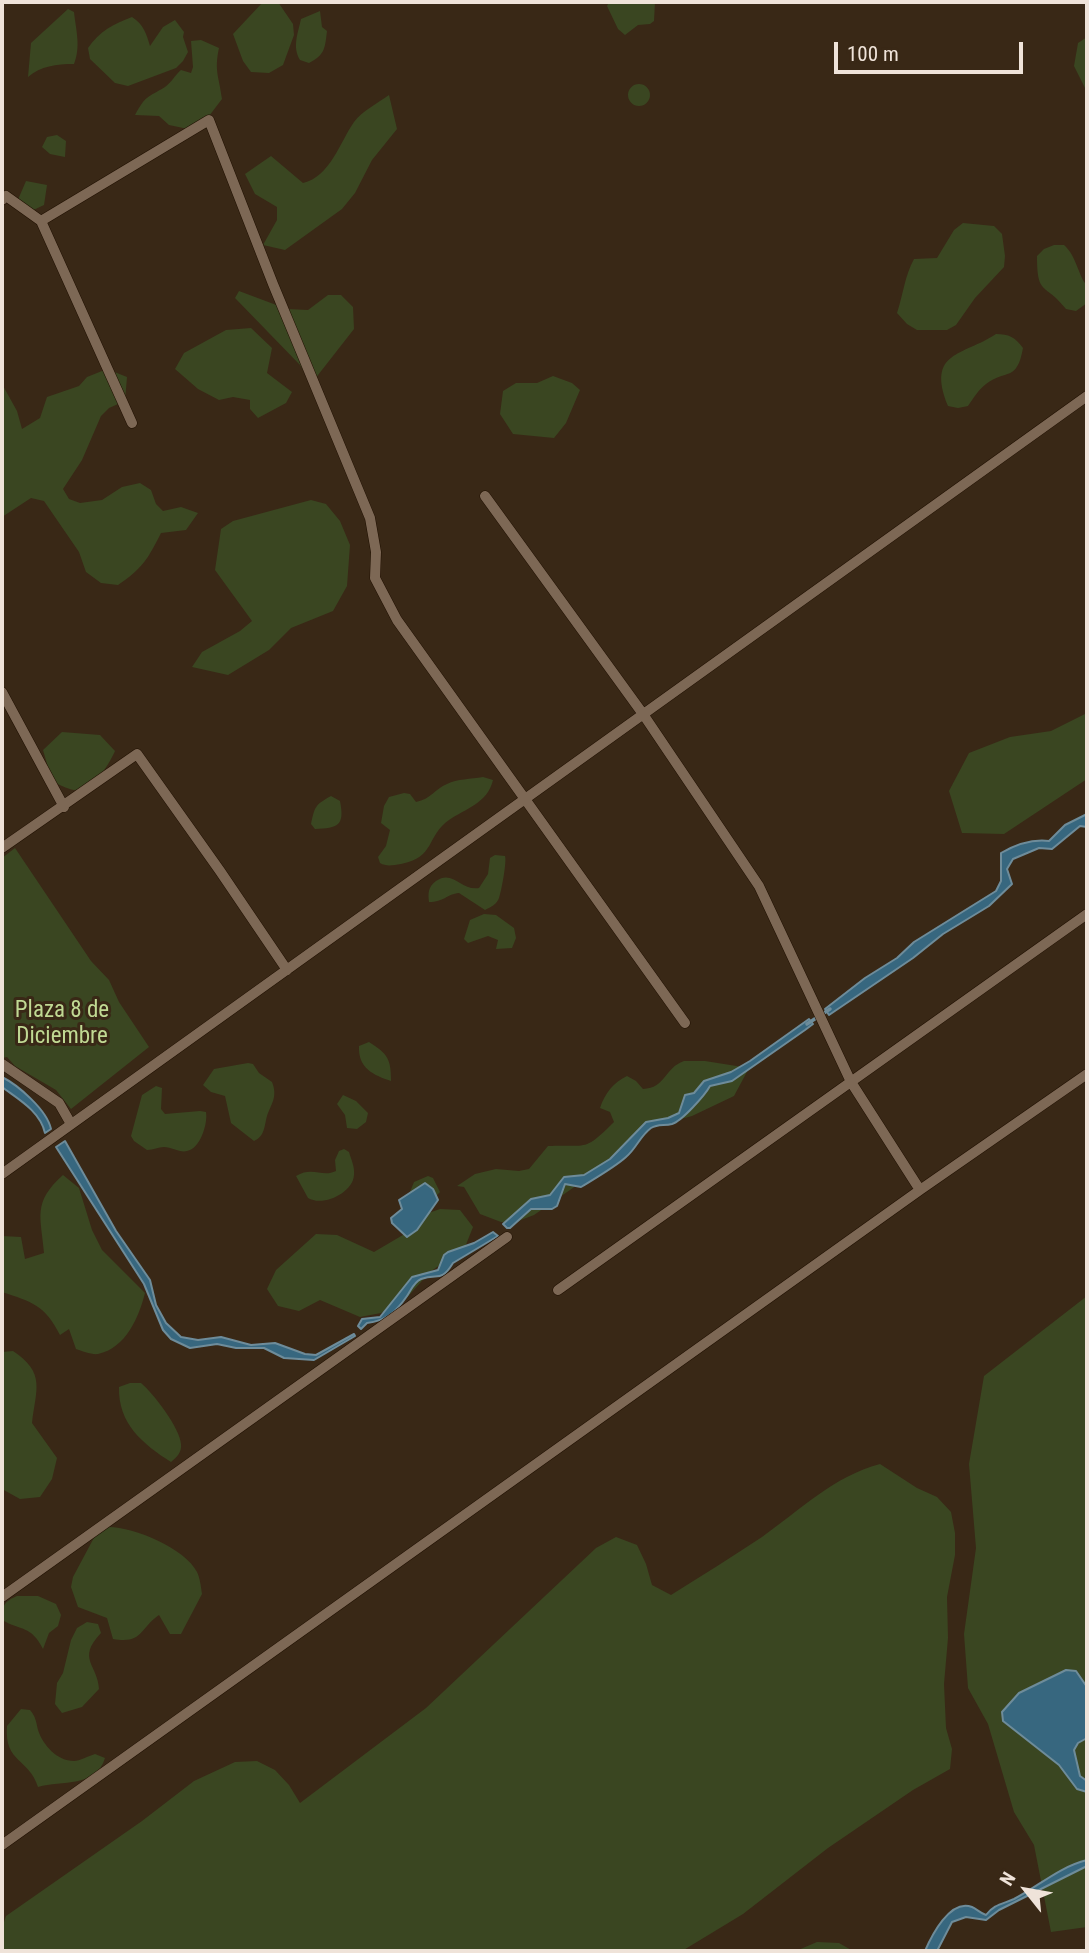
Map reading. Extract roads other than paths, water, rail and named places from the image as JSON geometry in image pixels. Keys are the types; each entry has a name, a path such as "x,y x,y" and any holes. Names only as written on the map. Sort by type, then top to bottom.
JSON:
{"street":[{"path":"41,221 209,120 273,284 370,518 376,552 375,578 397,620 685,1023"},
{"path":"2,200 6,196 41,221 132,423"},
{"path":"2,1174 1087,396"},
{"path":"485,496 643,715 759,886 851,1082 920,1190"},
{"path":"2,692 64,807"},
{"path":"2,848 137,754 287,970"},
{"path":"558,1290 1087,914"},
{"path":"2,1064 59,1103 71,1124"},
{"path":"2,1845 920,1190 1087,1074"},
{"path":"2,1597 507,1237"}],"water":[{"path":"1087,814 1087,827 1080,826 1052,849 1039,848 1013,859 1007,869 1012,884 989,906 943,934 913,958 829,1015 825,1009 865,978 897,958 914,942 996,891 1001,881 1001,853 1024,843 1049,841 1065,825"},
{"path":"809,1019 813,1024 732,1081 710,1086 676,1122 651,1128 629,1154 610,1169 581,1187 565,1184 557,1206 552,1209 531,1209 510,1228 503,1224 531,1199 550,1195 564,1177 584,1175 610,1159 646,1122 679,1113 685,1095 694,1093 704,1081 731,1072 750,1061"},
{"path":"2,1077 31,1099 44,1114 51,1129 45,1133 33,1112 2,1087"},
{"path":"65,1141 116,1231 150,1280 156,1305 166,1323 181,1337 198,1340 221,1337 251,1345 275,1343 305,1354 316,1355 354,1334 355,1336 314,1360 284,1358 264,1348 236,1348 217,1344 190,1348 171,1339 163,1330 144,1284 56,1147"},
{"path":"425,1183 433,1189 438,1200 417,1230 407,1237 392,1223 391,1218 402,1209 399,1200"},
{"path":"493,1232 498,1236 453,1263 442,1275 419,1280 390,1315 367,1323 361,1329 358,1326 362,1319 380,1317 412,1277 438,1270 448,1252 474,1243"},
{"path":"1066,1670 1076,1671 1087,1687 1087,1738 1078,1743 1074,1750 1080,1776 1087,1781 1087,1792 1077,1789 1059,1765 1003,1721 1002,1712 1019,1693"},
{"path":"1087,1860 1087,1866 999,1910 986,1920 966,1917 952,1922 937,1951 925,1951 942,1920 956,1908 972,1907 986,1915 995,1906 1014,1899 1058,1872"}],"waterway":[{"path":"807,1024 830,1009"}],"park label":[{"name":"Plaza 8 de Diciembre","path":"62,1024"}]}
